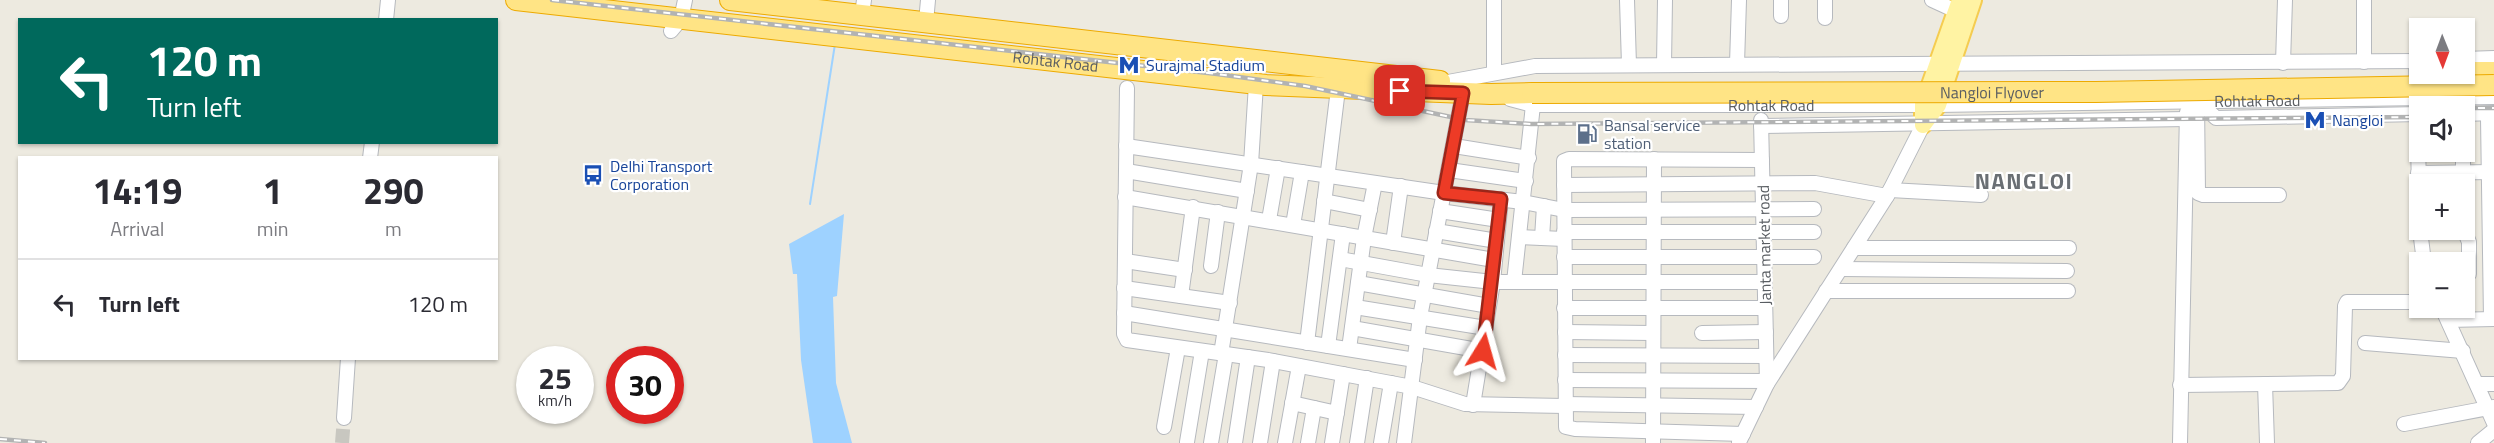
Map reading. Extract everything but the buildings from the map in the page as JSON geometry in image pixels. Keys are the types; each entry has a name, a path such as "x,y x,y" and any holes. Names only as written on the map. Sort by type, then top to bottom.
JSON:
{"highway":[{"name":"Rohtak Road","path":"516,0 1256,84 1338,89 1455,87"},
{"name":"Rohtak Road","path":"730,0 799,7 860,9 926,22 1455,87 1491,94"},
{"name":"Nangloi Flyover","path":"1491,94 2096,78 2409,65"},
{"path":"2475,72 2494,72"},
{"name":"Nangloi Flyover","path":"1455,87 1532,92 2492,93"}],"main road":[{"path":"1944,63 1972,0"},
{"path":"1923,125 1944,63 1958,6"}],"street":[{"path":"386,18 388,0"},
{"path":"926,22 928,0"},
{"path":"1494,0 1494,73"},
{"path":"1627,0 1629,65"},
{"path":"1664,65 1665,0"},
{"path":"1737,64 1739,0"},
{"path":"1781,0 1781,16"},
{"path":"1825,18 1826,0"},
{"path":"1932,0 1958,6"},
{"path":"2283,63 2285,0"},
{"path":"2364,0 2364,62"},
{"path":"2475,59 2494,58"},
{"name":"Rohtak Road","path":"1455,87 1494,73 1535,66 2364,62 2409,64"},
{"path":"1211,443 1251,165 1256,84"},
{"path":"1404,443 1420,317 1454,146 1455,87"},
{"path":"1127,88 1124,288 1124,334 1127,340 1248,357 1367,378 1412,387 1473,405 1756,407"},
{"path":"1307,343 1319,229 1338,89"},
{"path":"1514,282 1529,158 1532,92"},
{"name":"Rohtak Road","path":"1532,92 1761,105 1931,105 2409,98"},
{"path":"2475,317 2493,319 2490,115 2492,93"},
{"name":"Rohtak Road","path":"2447,96 2492,93"},
{"path":"2192,100 2216,118 2409,114"},
{"path":"2180,443 2187,119 2192,100"},
{"path":"2192,100 2198,193 2203,195 2279,195"},
{"name":"Janta market road","path":"1761,105 1767,383"},
{"path":"2475,114 2490,115"},
{"path":"1761,126 2187,119"},
{"path":"1762,160 1567,160 1564,164 1565,422 1570,429 1653,437 1741,438 1767,383 1888,193 1923,125"},
{"path":"1126,146 1444,193 1523,202 1564,210 1814,209"},
{"path":"1454,146 1529,158"},
{"path":"1653,437 1654,159"},
{"path":"2418,162 2418,173 2426,174"},
{"path":"1269,220 1278,168"},
{"path":"1126,171 1247,191"},
{"path":"1449,171 1526,181"},
{"path":"1293,225 1302,172"},
{"path":"2475,176 2491,172"},
{"path":"1349,350 1364,237 1375,183"},
{"path":"1564,184 1824,184 1888,193 1981,195"},
{"path":"1393,243 1401,186"},
{"path":"1125,197 1494,260"},
{"path":"1473,405 1483,351 1501,199"},
{"path":"1324,201 1370,210"},
{"path":"1542,238 1544,206"},
{"path":"1181,296 1193,207"},
{"path":"1440,211 1499,219"},
{"path":"1211,266 1218,212"},
{"path":"1436,231 1497,241"},
{"path":"1519,237 1814,232"},
{"path":"1328,346 1343,234"},
{"path":"1854,248 2069,248"},
{"path":"1564,257 1814,257"},
{"path":"1340,259 1492,282 1764,282"},
{"path":"1125,261 1185,270"},
{"path":"1840,269 2067,271"},
{"path":"2475,274 2492,275"},
{"path":"1358,284 1489,306"},
{"path":"1124,288 1230,303"},
{"path":"1826,291 2068,291"},
{"path":"2180,385 2338,383 2343,376 2347,302 2409,302"},
{"path":"1355,307 1486,328"},
{"path":"1564,308 1765,308"},
{"path":"1124,313 1415,360"},
{"path":"2447,318 2490,407 2494,423"},
{"path":"1352,328 1483,351"},
{"path":"1564,332 1652,333"},
{"path":"1702,333 1766,332"},
{"path":"2365,343 2463,351"},
{"path":"1164,427 1178,348"},
{"path":"1187,442 1202,351"},
{"path":"1565,355 1766,356"},
{"path":"1235,443 1248,357"},
{"path":"344,418 348,360"},
{"path":"1260,443 1273,361"},
{"path":"1285,443 1299,366"},
{"path":"1332,443 1343,374"},
{"path":"1357,443 1367,378"},
{"path":"1565,380 1767,383"},
{"path":"1382,443 1390,383"},
{"path":"2265,384 2267,443"},
{"path":"2477,384 2494,384"},
{"path":"1292,404 1337,413"},
{"path":"2404,424 2490,407"},
{"path":"1308,443 1314,408"},
{"path":"2478,443 2494,430"}],"water":[{"path":"844,214 837,296 833,297 836,383 852,443 813,443 801,360 797,274 793,274 789,244"}],"waterway":[{"path":"810,204 835,44"}],"tunnel":[{"path":"342,443 344,418"}],"railway":[{"path":"552,0 1217,74 1305,86 1465,120 1531,124 2409,117"},
{"path":"2475,108 2494,108"},
{"path":"0,439 45,443"}],"place":[{"name":"Surajmal Stadium","path":"1129,65"},
{"name":"Nangloi","path":"2315,120"},
{"name":"Bansal service station","path":"1587,134"},
{"name":"Delhi Transport Corporation","path":"593,175"}],"district":[{"name":"NANGLOI","path":"2024,181"}],"route":[{"path":"1400,91 1463,93 1444,193 1501,199 1483,351"}]}
